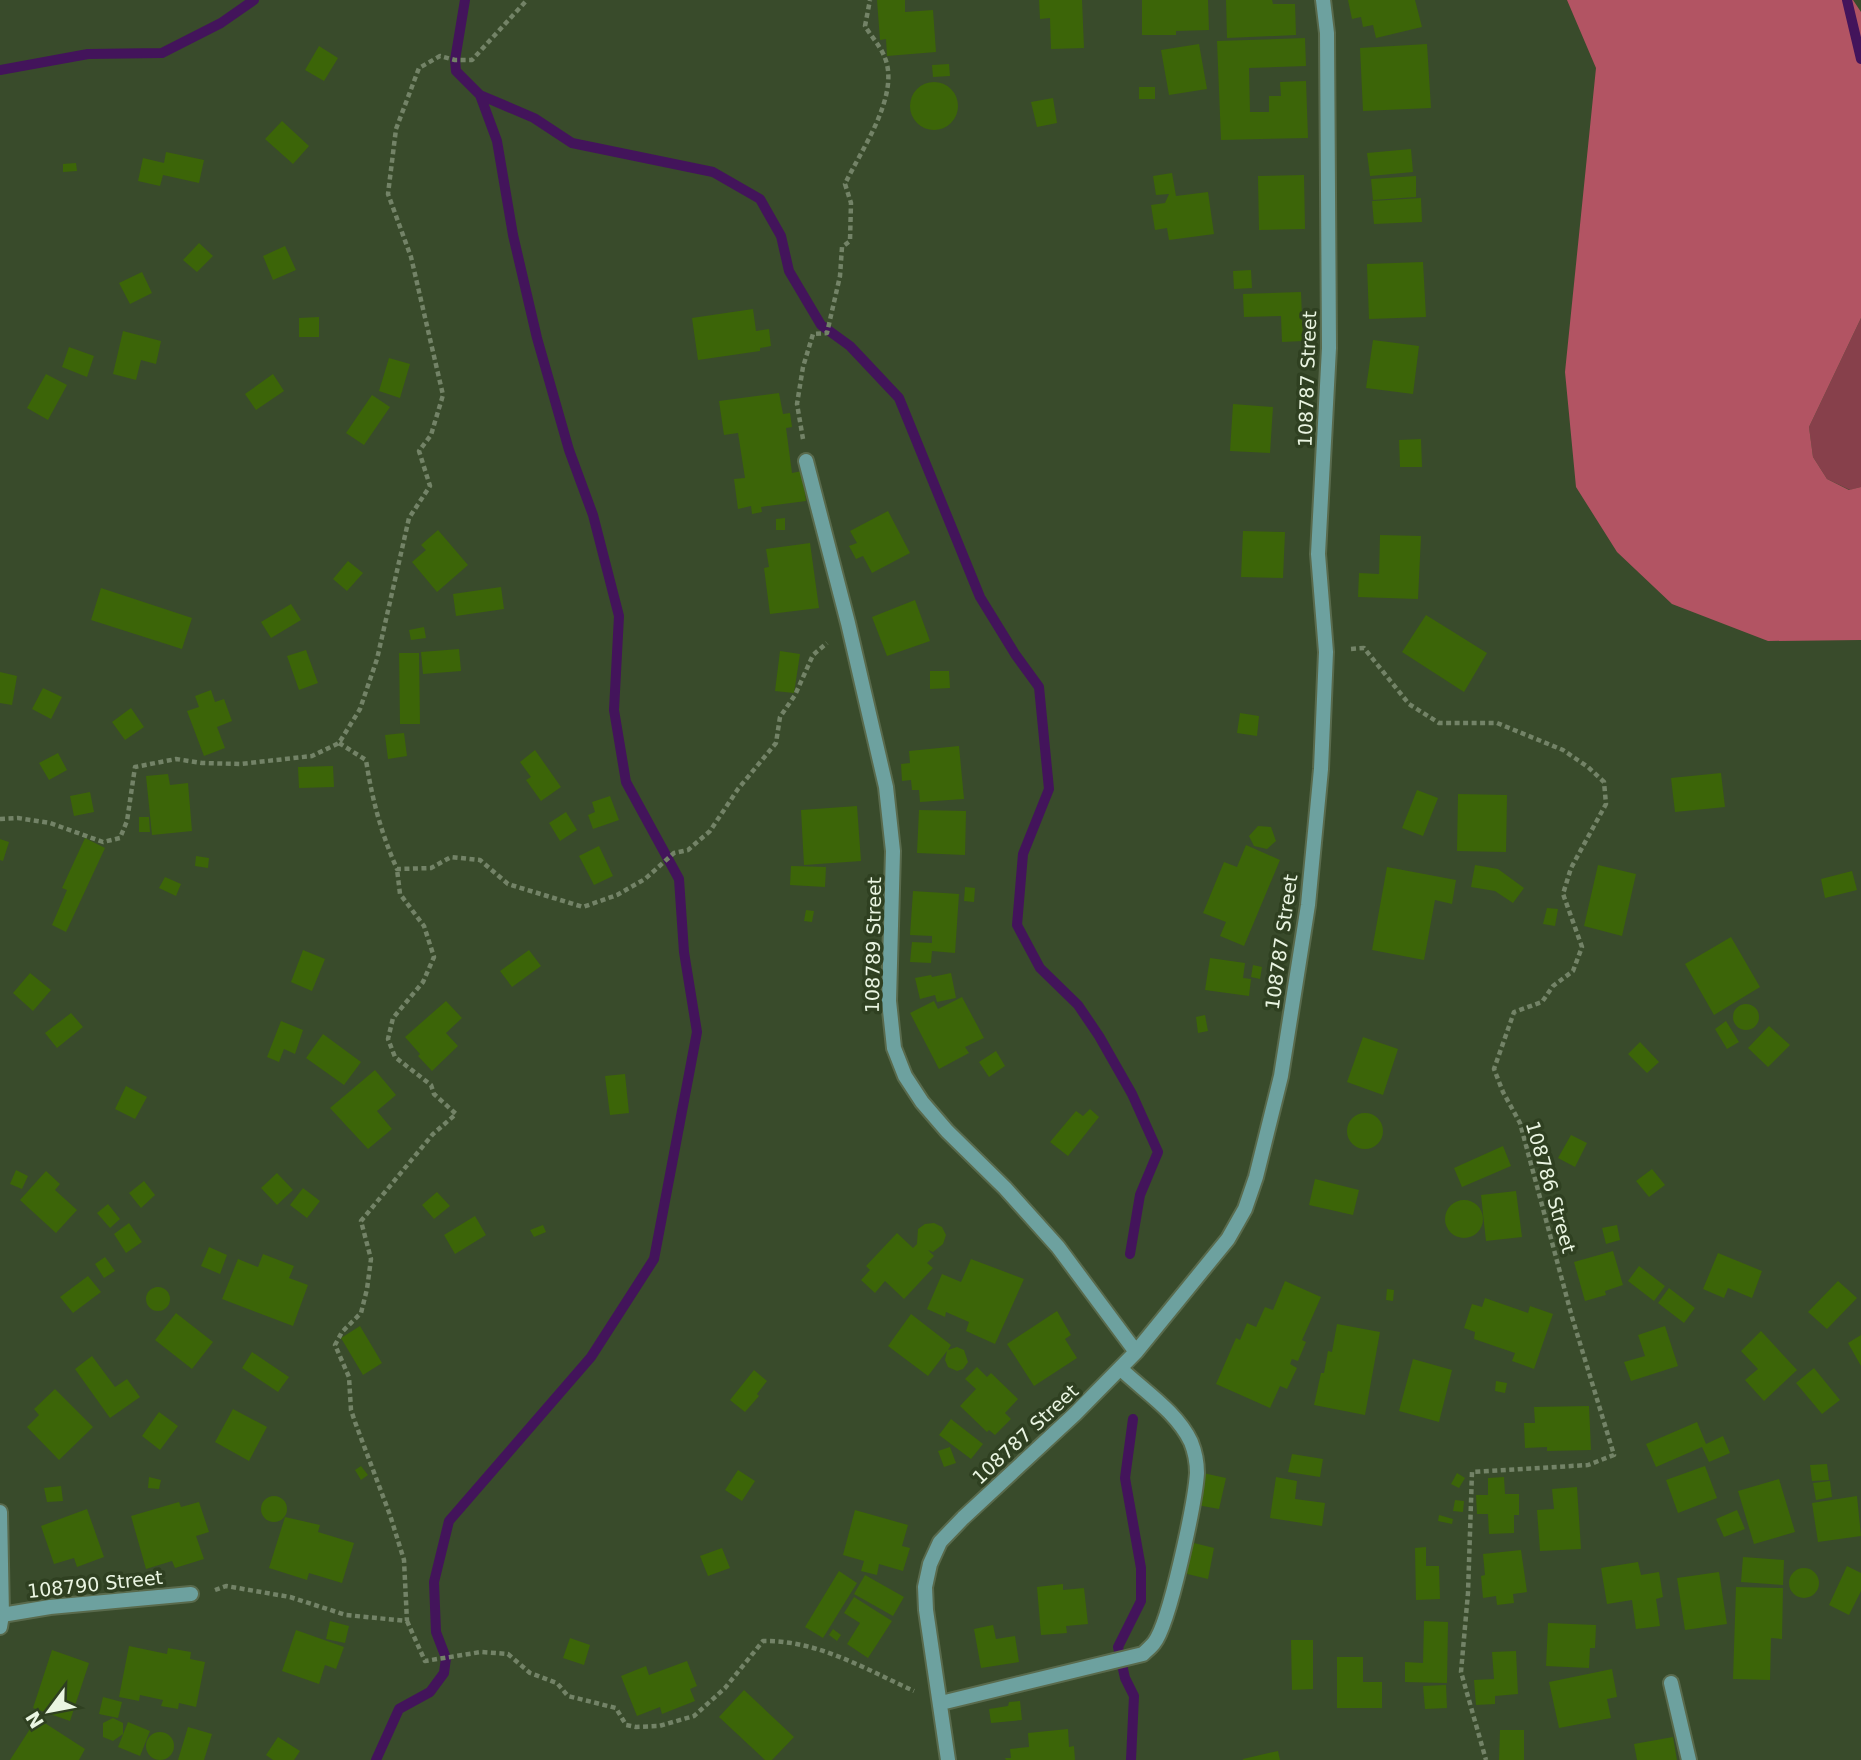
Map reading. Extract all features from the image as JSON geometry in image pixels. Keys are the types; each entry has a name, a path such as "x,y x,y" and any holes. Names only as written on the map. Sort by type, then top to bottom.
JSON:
{"street":[{"name":"108787 Street","path":"948,1760 925,1587 930,1564 940,1542 1121,1370 1228,1239 1245,1209 1256,1177 1281,1076 1308,905 1321,769 1326,652 1318,554 1329,348 1327,33 1323,0"},
{"name":"108789 Street","path":"806,461 848,623 886,787 893,851 889,1001 894,1048 905,1076 922,1102 1058,1247 1136,1352"},
{"path":"941,1703 1143,1654 1155,1643 1170,1604 1197,1473 1196,1455 1180,1426 1162,1406 1121,1370"},
{"name":"108790 Street","path":"0,1512 1,1621 51,1607 191,1594"},
{"path":"1671,1683 1689,1760"}],"path":[{"path":"0,819 18,818 50,823 103,842 120,838 127,821 135,767 176,759 240,764 312,756 339,743 360,709 377,659 409,518 430,486 419,451 431,435 443,395 411,257 388,194 396,129 419,68 440,56 455,60 472,60 527,0"},
{"path":"806,461 797,404 803,366 813,334 827,333 840,276 842,247 850,241 851,203 845,184 875,126 890,87 885,58 865,26 870,0"},
{"path":"397,869 431,868 451,858 480,860 508,884 583,907 617,895 645,878 674,853 688,850 710,831 738,789 776,743 780,717 795,695 813,655 848,623"},
{"name":"108786 Street","path":"1326,652 1364,648 1409,704 1439,723 1497,723 1563,750 1604,782 1606,804 1572,867 1563,894 1581,947 1573,971 1553,986 1542,1002 1514,1012 1494,1069 1520,1123 1572,1317 1614,1455 1588,1465 1472,1472 1468,1593 1461,1672 1486,1760"},
{"path":"339,743 366,760 373,803 382,835 397,869 400,894 424,926 434,957 423,982 393,1018 388,1039 395,1057 431,1085 434,1094 456,1114 433,1133 361,1221 371,1259 367,1289 361,1313 342,1332 335,1345 349,1377 351,1410 355,1423 404,1560 407,1621 425,1661 481,1652 508,1654 530,1672 557,1683 568,1696 616,1708 626,1725 659,1726 694,1716 725,1688 763,1640 786,1640 821,1648 941,1703"},
{"path":"191,1594 205,1594 226,1586 290,1597 346,1615 407,1621"}],"shaded area":[{"path":"1567,0 1853,0 1861,12 1861,318 1809,427 1813,457 1827,479 1849,490 1861,487 1861,640 1768,641 1672,604 1617,552 1576,487 1565,372 1596,68"},
{"path":"1861,318 1861,487 1850,490 1827,479 1813,457 1809,427"}],"building":[{"path":"877,0 905,0 905,12 933,10 936,52 887,56 886,39 880,40"},
{"path":"1039,0 1082,0 1084,48 1051,49 1050,18 1040,19"},
{"path":"1142,0 1208,0 1209,30 1176,31 1176,35 1142,35"},
{"path":"1226,0 1272,0 1273,4 1295,4 1296,35 1227,38"},
{"path":"1348,0 1415,0 1422,27 1376,38 1373,25 1363,27 1361,17 1352,19"},
{"path":"1305,38 1306,66 1249,68 1250,112 1269,112 1269,96 1281,96 1280,82 1306,81 1308,138 1221,140 1217,41"},
{"path":"1199,44 1207,89 1169,95 1161,50"},
{"path":"1427,44 1431,108 1363,111 1360,48"},
{"path":"319,46 338,58 324,81 305,70"},
{"path":"949,64 950,76 933,77 932,65"},
{"path":"934,82 951,89 958,106 951,123 934,130 917,123 910,106 917,89"},
{"path":"1139,87 1155,87 1155,99 1139,99"},
{"path":"1053,98 1057,123 1037,127 1031,102"},
{"path":"282,121 309,146 293,164 265,139"},
{"path":"1411,149 1413,172 1370,176 1367,153"},
{"path":"166,152 204,160 199,183 163,175 160,186 138,181 143,158 164,163"},
{"path":"76,163 77,171 63,172 63,164"},
{"path":"1172,173 1176,196 1208,192 1214,234 1169,240 1167,228 1155,230 1151,205 1165,203 1169,194 1156,195 1153,176"},
{"path":"1304,175 1305,229 1259,230 1258,176"},
{"path":"1416,176 1416,197 1373,200 1371,179"},
{"path":"1421,198 1422,222 1374,224 1372,201"},
{"path":"199,243 213,256 197,272 183,260"},
{"path":"285,246 296,270 273,280 263,256"},
{"path":"1423,262 1426,317 1369,319 1367,264"},
{"path":"1251,270 1252,288 1234,289 1233,271"},
{"path":"142,272 152,293 130,304 119,283"},
{"path":"1301,292 1303,341 1282,342 1281,316 1244,317 1243,294"},
{"path":"753,309 756,331 769,329 771,346 760,348 760,351 698,360 692,318"},
{"path":"319,317 319,337 299,337 299,318"},
{"path":"123,331 161,341 156,364 141,360 136,380 113,374"},
{"path":"1373,340 1419,346 1413,394 1366,388"},
{"path":"69,347 94,356 87,377 62,367"},
{"path":"389,358 410,364 400,398 379,391"},
{"path":"46,374 67,385 48,420 27,408"},
{"path":"273,374 284,391 256,410 245,394"},
{"path":"779,393 783,414 790,413 792,427 786,428 792,473 802,471 806,501 761,507 762,512 752,514 751,506 738,509 734,479 745,478 738,433 724,435 719,401"},
{"path":"372,395 390,407 364,445 346,433"},
{"path":"1233,404 1273,407 1270,453 1230,451"},
{"path":"1421,439 1422,467 1400,467 1399,440"},
{"path":"888,511 910,553 872,573 863,556 856,559 849,546 857,543 850,531"},
{"path":"785,518 785,530 776,530 776,519"},
{"path":"438,530 468,565 437,592 412,562 426,550 421,545"},
{"path":"1243,531 1285,532 1283,578 1241,577"},
{"path":"1380,535 1421,536 1418,599 1358,597 1359,573 1379,574"},
{"path":"810,543 819,608 770,614 764,568 769,567 766,549"},
{"path":"348,561 363,573 347,591 333,579"},
{"path":"501,587 504,609 456,616 453,594"},
{"path":"101,588 192,618 182,649 91,620"},
{"path":"915,600 930,641 887,656 872,617"},
{"path":"291,604 301,620 271,638 261,622"},
{"path":"1426,615 1487,653 1464,692 1402,652"},
{"path":"424,627 426,638 411,640 409,630"},
{"path":"459,649 461,671 423,674 421,652"},
{"path":"306,650 318,683 299,690 287,656"},
{"path":"780,651 800,654 794,693 775,691"},
{"path":"399,653 419,653 420,724 400,724"},
{"path":"930,671 949,671 950,688 930,689"},
{"path":"0,672 17,676 12,705 0,703"},
{"path":"43,688 62,697 51,719 32,709"},
{"path":"211,690 215,702 224,699 232,721 217,727 225,748 204,756 187,711 199,707 195,696"},
{"path":"131,708 144,727 125,740 112,722"},
{"path":"1240,713 1259,716 1257,736 1237,733"},
{"path":"404,733 407,756 388,759 385,735"},
{"path":"959,746 964,799 920,802 919,790 912,790 911,780 902,781 901,764 910,763 909,751"},
{"path":"535,750 561,787 541,801 526,780 531,777 520,762"},
{"path":"58,753 67,770 49,780 39,763"},
{"path":"333,766 334,787 299,788 298,767"},
{"path":"1721,773 1725,807 1675,812 1671,778"},
{"path":"168,774 170,785 188,783 192,831 152,835 146,776"},
{"path":"1417,790 1438,798 1423,836 1402,828"},
{"path":"90,792 94,812 74,816 70,796"},
{"path":"1458,794 1507,795 1506,852 1457,851"},
{"path":"610,796 619,820 593,829 588,815 595,812 592,802"},
{"path":"857,806 861,861 804,865 801,810"},
{"path":"919,810 966,811 965,855 917,853"},
{"path":"566,812 577,830 560,841 549,823"},
{"path":"139,817 149,817 150,832 139,832"},
{"path":"1258,826 1271,827 1276,841 1267,849 1254,846 1249,836"},
{"path":"85,838 105,848 66,932 52,925 67,890 62,888"},
{"path":"0,839 9,842 3,861 0,860"},
{"path":"1246,845 1280,860 1244,946 1220,936 1226,922 1203,913 1224,862 1237,867"},
{"path":"599,846 613,876 594,885 579,856"},
{"path":"196,856 209,858 208,868 195,866"},
{"path":"1475,865 1498,869 1524,888 1513,903 1495,891 1471,887"},
{"path":"1598,865 1636,874 1622,936 1584,926"},
{"path":"791,866 826,867 825,887 790,885"},
{"path":"1387,867 1456,880 1452,904 1435,900 1424,960 1372,950"},
{"path":"1852,871 1857,890 1825,898 1821,879"},
{"path":"165,877 181,884 176,896 159,888"},
{"path":"965,887 975,888 974,902 964,901"},
{"path":"913,891 959,894 955,953 932,951 931,963 910,962 912,942 932,943 932,936 910,935"},
{"path":"1547,908 1558,909 1555,926 1543,924"},
{"path":"806,910 814,911 812,922 804,921"},
{"path":"1731,937 1760,987 1714,1015 1685,964"},
{"path":"303,950 325,959 312,991 291,982"},
{"path":"529,950 541,966 512,987 500,971"},
{"path":"1210,958 1245,963 1243,978 1251,979 1249,996 1205,990"},
{"path":"1253,965 1262,967 1260,979 1251,977"},
{"path":"30,973 51,990 33,1011 13,993"},
{"path":"951,973 956,998 937,1002 935,995 920,999 915,978"},
{"path":"962,997 984,1038 965,1047 969,1053 939,1069 910,1013 934,1001 938,1009"},
{"path":"446,1001 462,1018 446,1033 458,1046 432,1071 405,1037"},
{"path":"1746,1004 1755,1008 1759,1017 1755,1026 1746,1030 1737,1026 1733,1017 1737,1008"},
{"path":"71,1013 83,1027 57,1048 45,1033"},
{"path":"1205,1015 1208,1031 1198,1033 1196,1017"},
{"path":"281,1021 303,1030 295,1054 284,1049 279,1062 267,1057"},
{"path":"1726,1021 1739,1042 1727,1049 1715,1029"},
{"path":"1769,1026 1790,1045 1768,1067 1748,1048"},
{"path":"323,1034 361,1062 344,1085 306,1058"},
{"path":"1363,1037 1398,1049 1383,1095 1347,1082"},
{"path":"1640,1042 1659,1062 1647,1073 1628,1054"},
{"path":"996,1051 1005,1066 989,1077 979,1062"},
{"path":"375,1070 396,1095 377,1111 392,1129 368,1149 330,1108"},
{"path":"625,1074 629,1113 610,1115 605,1076"},
{"path":"126,1086 147,1097 135,1119 115,1109"},
{"path":"1090,1109 1099,1117 1068,1156 1050,1142 1076,1111 1083,1116"},
{"path":"1365,1113 1378,1118 1383,1131 1378,1144 1365,1149 1352,1144 1347,1131 1352,1118"},
{"path":"1571,1135 1587,1143 1575,1167 1558,1158"},
{"path":"1503,1146 1511,1166 1462,1187 1454,1168"},
{"path":"1652,1169 1665,1185 1649,1197 1636,1181"},
{"path":"16,1170 28,1176 22,1189 10,1184"},
{"path":"46,1171 60,1184 55,1190 77,1210 56,1233 20,1200"},
{"path":"277,1173 293,1190 277,1205 261,1188"},
{"path":"1315,1179 1359,1190 1353,1215 1309,1205"},
{"path":"144,1181 155,1195 141,1208 129,1193"},
{"path":"303,1188 320,1201 307,1218 290,1205"},
{"path":"1516,1191 1522,1237 1486,1241 1481,1195"},
{"path":"437,1192 450,1206 434,1219 422,1205"},
{"path":"1464,1200 1477,1206 1483,1219 1477,1232 1464,1238 1451,1232 1445,1219 1451,1206"},
{"path":"108,1204 120,1219 110,1228 97,1213"},
{"path":"475,1216 486,1235 455,1254 444,1235"},
{"path":"129,1223 142,1242 126,1253 114,1234"},
{"path":"934,1223 942,1227 946,1235 943,1244 933,1252 928,1250 934,1256 927,1263 933,1268 904,1299 885,1281 875,1293 861,1280 870,1270 866,1266 897,1233 913,1248 917,1244 918,1229 925,1224"},
{"path":"543,1225 546,1232 534,1237 530,1230"},
{"path":"1617,1225 1620,1240 1606,1244 1602,1228"},
{"path":"209,1247 227,1255 220,1274 201,1266"},
{"path":"1613,1251 1623,1285 1605,1291 1606,1295 1585,1301 1574,1262"},
{"path":"1718,1253 1762,1271 1752,1298 1728,1288 1724,1298 1703,1289"},
{"path":"263,1254 294,1266 289,1278 308,1285 293,1326 222,1299 238,1259 258,1267"},
{"path":"105,1257 115,1271 104,1278 95,1264"},
{"path":"971,1259 1024,1279 995,1344 966,1331 969,1322 946,1312 945,1317 927,1309 942,1274 961,1282"},
{"path":"1639,1266 1665,1286 1654,1301 1628,1281"},
{"path":"88,1276 101,1292 73,1313 60,1297"},
{"path":"1285,1281 1321,1297 1302,1340 1306,1342 1298,1361 1292,1359 1290,1364 1297,1368 1287,1389 1280,1386 1270,1408 1216,1384 1236,1338 1240,1340 1247,1323 1256,1327 1265,1307 1273,1310"},
{"path":"1838,1281 1857,1298 1827,1329 1808,1312"},
{"path":"158,1287 167,1290 170,1299 167,1308 158,1311 149,1308 146,1299 149,1290"},
{"path":"1669,1288 1695,1308 1684,1323 1658,1303"},
{"path":"1387,1289 1394,1290 1393,1301 1386,1300"},
{"path":"1485,1298 1528,1313 1530,1306 1553,1314 1534,1369 1512,1361 1515,1353 1474,1339 1475,1332 1464,1328 1472,1304 1482,1307"},
{"path":"1057,1311 1071,1335 1065,1339 1077,1358 1034,1386 1007,1344"},
{"path":"176,1313 213,1342 192,1369 155,1340"},
{"path":"911,1314 951,1345 948,1350 957,1347 964,1350 968,1362 963,1369 957,1371 948,1367 945,1360 947,1351 928,1376 888,1346"},
{"path":"1337,1324 1380,1332 1365,1415 1314,1405 1328,1351 1332,1352"},
{"path":"360,1326 382,1363 363,1375 341,1338"},
{"path":"1665,1326 1678,1366 1631,1381 1624,1362 1645,1356 1638,1335"},
{"path":"1761,1331 1797,1370 1764,1401 1745,1380 1758,1369 1741,1351"},
{"path":"1861,1335 1861,1366 1848,1343"},
{"path":"252,1352 289,1377 278,1392 242,1368"},
{"path":"92,1356 115,1387 127,1379 140,1397 110,1418 75,1369"},
{"path":"1413,1359 1452,1370 1439,1422 1399,1411"},
{"path":"977,1367 987,1377 991,1373 1018,1399 1005,1413 1011,1419 995,1435 989,1430 987,1432 960,1406 976,1389 965,1379"},
{"path":"1814,1368 1840,1400 1822,1414 1796,1383"},
{"path":"754,1370 767,1381 757,1394 759,1396 745,1412 730,1400"},
{"path":"1496,1381 1507,1383 1505,1393 1495,1391"},
{"path":"55,1389 93,1427 59,1460 27,1427 39,1415 34,1409"},
{"path":"1589,1406 1591,1450 1547,1451 1547,1447 1525,1448 1524,1423 1535,1423 1534,1407"},
{"path":"233,1409 267,1427 249,1461 215,1442"},
{"path":"159,1412 178,1426 160,1450 142,1436"},
{"path":"951,1419 983,1444 971,1459 939,1435"},
{"path":"1697,1422 1706,1444 1723,1436 1730,1453 1709,1462 1702,1447 1656,1467 1646,1444"},
{"path":"950,1447 956,1463 944,1467 938,1451"},
{"path":"1292,1454 1323,1459 1320,1477 1288,1472"},
{"path":"1827,1464 1829,1480 1812,1481 1810,1465"},
{"path":"361,1466 368,1475 361,1480 355,1470"},
{"path":"1705,1466 1717,1498 1678,1513 1666,1480"},
{"path":"738,1470 755,1481 742,1501 725,1490"},
{"path":"1203,1473 1226,1478 1219,1509 1197,1505"},
{"path":"1457,1473 1465,1478 1459,1488 1451,1484"},
{"path":"149,1477 161,1480 159,1489 148,1488"},
{"path":"1276,1477 1297,1481 1295,1499 1325,1503 1322,1526 1270,1518"},
{"path":"1504,1477 1505,1494 1519,1494 1519,1515 1514,1515 1514,1533 1489,1534 1488,1514 1477,1514 1476,1495 1488,1495 1488,1478"},
{"path":"1779,1479 1795,1532 1754,1544 1738,1491"},
{"path":"1830,1481 1832,1497 1816,1500 1813,1483"},
{"path":"61,1486 63,1501 47,1502 44,1488"},
{"path":"1577,1487 1581,1549 1540,1551 1537,1510 1554,1509 1552,1489"},
{"path":"274,1496 283,1500 287,1509 283,1518 274,1522 265,1518 261,1509 265,1500"},
{"path":"1857,1496 1861,1536 1818,1542 1812,1503"},
{"path":"1455,1500 1464,1501 1463,1512 1453,1511"},
{"path":"179,1502 181,1507 199,1502 209,1532 196,1536 204,1559 175,1568 172,1561 146,1569 131,1516"},
{"path":"87,1509 104,1557 77,1567 74,1558 54,1564 41,1526"},
{"path":"855,1510 908,1525 902,1546 910,1548 903,1571 879,1564 877,1575 861,1571 864,1561 843,1555"},
{"path":"1737,1510 1745,1529 1724,1537 1716,1519"},
{"path":"1439,1515 1453,1519 1452,1524 1438,1521"},
{"path":"285,1517 320,1525 318,1532 354,1543 342,1583 309,1573 307,1580 269,1568"},
{"path":"1186,1541 1214,1548 1208,1579 1179,1572"},
{"path":"1426,1547 1426,1566 1439,1566 1440,1599 1416,1600 1415,1548"},
{"path":"722,1548 730,1568 708,1576 700,1556"},
{"path":"1521,1550 1527,1592 1513,1594 1514,1603 1497,1605 1496,1596 1483,1598 1483,1554"},
{"path":"1743,1557 1784,1560 1783,1585 1741,1582"},
{"path":"1638,1562 1641,1575 1659,1572 1663,1597 1656,1599 1660,1626 1636,1629 1632,1600 1607,1604 1601,1568"},
{"path":"1847,1566 1861,1573 1861,1591 1849,1615 1829,1605"},
{"path":"1804,1568 1815,1572 1819,1583 1815,1594 1804,1598 1793,1594 1789,1583 1793,1572"},
{"path":"839,1571 857,1583 823,1638 805,1627"},
{"path":"1719,1572 1727,1624 1685,1630 1677,1578"},
{"path":"865,1575 904,1597 893,1616 854,1594"},
{"path":"1063,1584 1063,1590 1084,1588 1088,1624 1066,1626 1067,1633 1041,1635 1037,1587"},
{"path":"1736,1587 1783,1588 1782,1639 1771,1638 1770,1680 1733,1679"},
{"path":"854,1597 892,1621 868,1658 847,1644 860,1623 844,1613"},
{"path":"330,1621 349,1626 345,1643 326,1639"},
{"path":"1424,1621 1448,1622 1447,1683 1405,1682 1405,1662 1423,1663"},
{"path":"1548,1623 1596,1625 1595,1648 1590,1648 1589,1668 1546,1666"},
{"path":"993,1625 996,1639 1015,1636 1019,1662 981,1668 974,1629"},
{"path":"833,1629 841,1635 837,1641 829,1635"},
{"path":"296,1630 344,1647 336,1669 325,1665 319,1684 282,1671"},
{"path":"570,1638 590,1645 584,1665 563,1658"},
{"path":"1291,1640 1313,1640 1313,1689 1292,1690"},
{"path":"129,1646 167,1654 168,1648 191,1652 190,1659 205,1662 196,1707 179,1703 178,1709 161,1706 163,1700 140,1695 139,1701 119,1697"},
{"path":"52,1650 89,1663 70,1721 33,1708"},
{"path":"1516,1651 1518,1694 1495,1696 1495,1704 1476,1705 1474,1680 1494,1679 1492,1652"},
{"path":"1337,1657 1363,1657 1363,1682 1382,1682 1382,1708 1337,1708"},
{"path":"687,1661 697,1686 690,1689 695,1701 662,1714 660,1707 637,1716 621,1676 646,1666 649,1675"},
{"path":"1612,1669 1617,1697 1607,1699 1611,1718 1559,1728 1549,1682"},
{"path":"1446,1685 1447,1708 1425,1709 1423,1686"},
{"path":"744,1690 794,1737 772,1760 765,1760 719,1717"},
{"path":"103,1697 122,1702 118,1718 99,1714"},
{"path":"1020,1701 1022,1720 991,1723 989,1709"},
{"path":"37,1718 85,1749 79,1760 10,1760"},
{"path":"113,1718 123,1723 123,1734 113,1741 103,1737 103,1723"},
{"path":"128,1722 150,1731 140,1756 118,1747"},
{"path":"188,1727 212,1734 204,1760 178,1760"},
{"path":"1068,1729 1069,1747 1074,1746 1075,1760 1005,1758 1011,1758 1010,1749 1029,1747 1028,1733"},
{"path":"1500,1730 1524,1730 1524,1760 1499,1760"},
{"path":"160,1732 170,1736 174,1746 170,1756 160,1760 150,1756 146,1746 150,1736"},
{"path":"278,1737 300,1751 294,1760 273,1760 266,1755"},
{"path":"1673,1737 1677,1760 1637,1760 1634,1744"},
{"path":"1278,1751 1280,1760 1243,1760 1243,1759"}],"waterway":[{"path":"0,70 88,54 162,53 221,23 254,0"},
{"path":"465,0 455,60 456,71 480,95 534,118 572,143 713,172 760,199 781,236 789,271 821,325 850,346 899,398 980,597 1039,687 1049,789 1023,854 1017,925 1040,968 1078,1005 1099,1036 1132,1094 1158,1152 1140,1195 1130,1254"},
{"path":"1847,0 1861,59"},
{"path":"376,1760 399,1709 430,1692 444,1673 446,1658 436,1632 434,1582 449,1521 591,1357 654,1259 697,1032 684,952 679,879 626,782 614,710 619,616 593,515 569,450 537,338 513,235 497,141 480,95"},
{"path":"1131,1760 1134,1696 1125,1678 1118,1647 1141,1601 1141,1568 1125,1478 1133,1419"}]}
